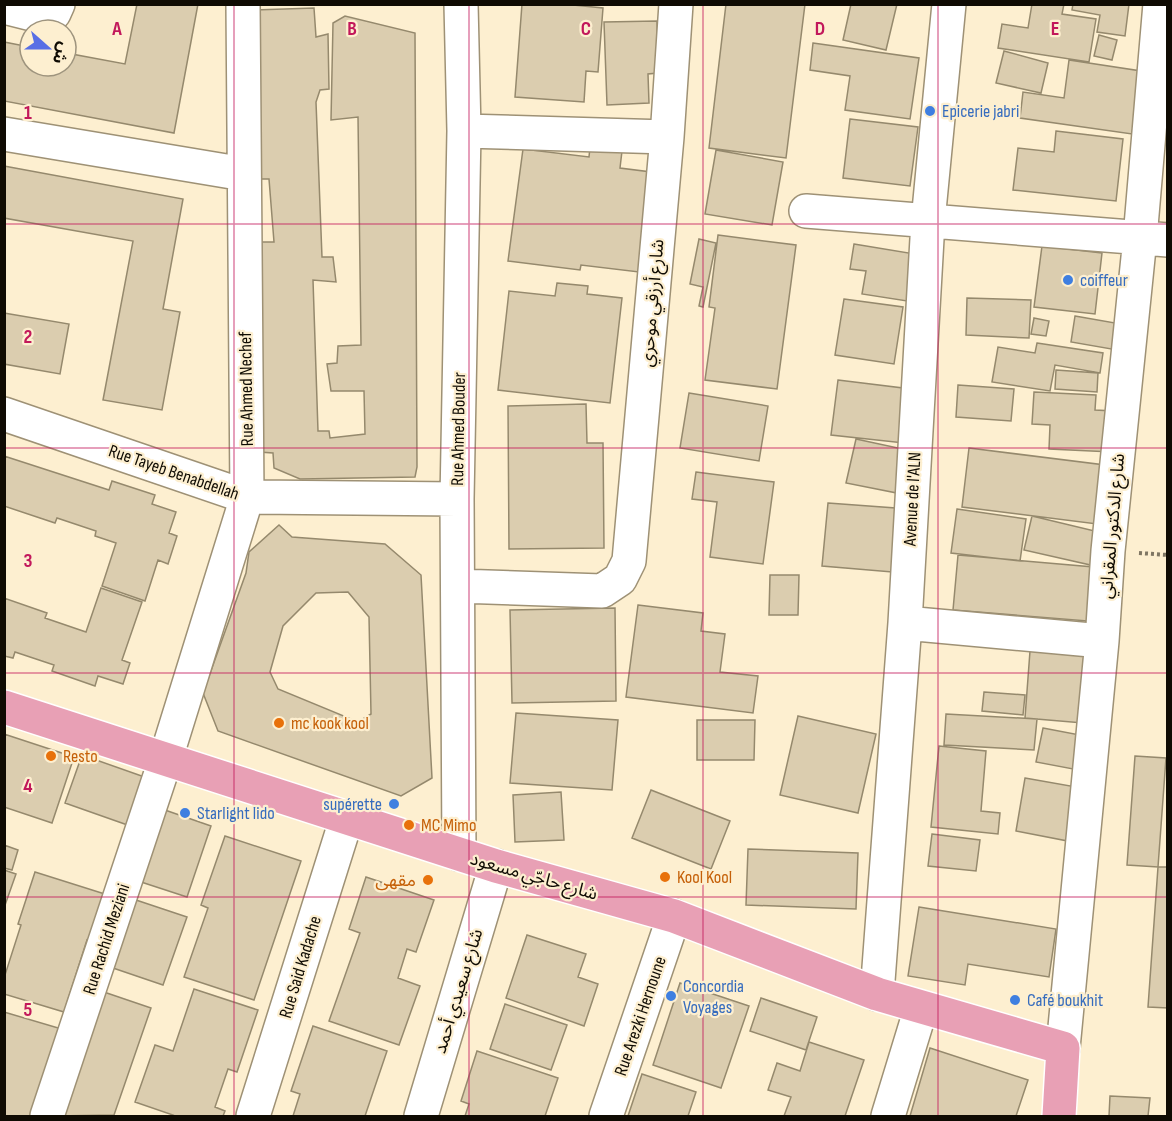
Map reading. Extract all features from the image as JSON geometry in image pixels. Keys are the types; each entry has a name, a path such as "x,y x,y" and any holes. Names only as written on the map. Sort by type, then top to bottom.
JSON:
{"main road":[{"name":"شارع حاجّي مسعود","path":"4,707 496,867 674,916 877,994 1063,1048"},
{"path":"1059,1116 1063,1048"}],"street":[{"path":"4,7 44,17 54,13 58,4"},
{"name":"Rue Ahmed Nechef","path":"165,760 247,497 243,4"},
{"name":"Rue Ahmed Bouder","path":"459,854 457,499 464,131 461,4"},
{"name":"شارع أرزقي موحري","path":"458,586 602,591 620,579 628,561 667,137 676,4"},
{"name":"Avenue de l'ALN","path":"877,994 905,623 928,221 949,4"},
{"name":"شارع الدكتور المقراني","path":"1063,1048 1102,641 1108,551 1154,239 1160,4"},
{"path":"464,131 667,137"},
{"path":"4,134 244,174"},
{"path":"806,211 1154,239"},
{"name":"Rue Tayeb Benabdellah","path":"4,414 247,497 457,499"},
{"path":"905,623 1102,641"},
{"name":"Rue Rachid Meziani","path":"47,1116 165,760"},
{"name":"Rue Said Kadache","path":"253,1116 347,817"},
{"name":"شارع سعيدي أحمد","path":"421,1116 496,867"},
{"name":"Rue Arezki Hernoune","path":"606,1116 674,916"},
{"path":"888,1116 921,1008"}],"building":[{"path":"137,4 198,4 174,133 4,101 4,42 18,45 18,78 78,78 78,55 125,64"},
{"path":"522,4 563,4 603,8 598,72 586,71 584,102 515,97"},
{"path":"726,4 805,4 786,158 709,148"},
{"path":"851,4 897,4 886,50 843,40"},
{"path":"1032,4 1064,4 1062,14 1096,19 1089,62 998,48 1002,24 1028,28"},
{"path":"1073,4 1129,4 1125,36 1097,32 1100,15 1072,10"},
{"path":"314,8 316,37 328,34 329,89 320,90 316,102 322,257 333,257 336,282 313,280 318,431 329,431 330,438 365,434 364,391 331,391 327,364 337,363 338,346 361,345 358,117 331,120 333,23 345,16 415,33 417,467 415,477 300,479 274,468 273,453 259,452 254,242 274,242 269,179 261,179 254,10"},
{"path":"657,21 658,73 648,74 649,103 607,105 604,22"},
{"path":"1099,35 1117,40 1112,60 1094,56"},
{"path":"813,43 919,58 910,119 845,110 850,76 810,70"},
{"path":"1004,51 1048,63 1041,93 996,83"},
{"path":"1069,60 1141,71 1132,134 1020,118 1023,92 1064,98"},
{"path":"850,119 918,127 910,186 843,178"},
{"path":"1056,131 1123,139 1116,201 1013,190 1018,148 1054,152"},
{"path":"590,147 622,151 620,168 659,173 639,272 581,265 580,270 508,261 523,149 589,157"},
{"path":"716,150 783,162 772,225 705,214"},
{"path":"4,166 183,199 163,309 180,312 162,410 103,400 133,241 4,218"},
{"path":"718,235 796,245 777,389 705,380 715,308 709,307"},
{"path":"699,239 716,243 703,307 699,306 703,287 690,284"},
{"path":"854,244 915,254 907,301 862,294 866,271 850,269"},
{"name":"coiffeur","path":"1042,246 1102,253 1095,314 1034,307"},
{"path":"557,283 588,286 587,294 622,298 610,403 498,390 509,291 555,296"},
{"path":"967,298 1031,300 1029,338 966,335"},
{"path":"844,299 903,307 894,364 835,355"},
{"path":"4,313 69,324 60,374 4,364"},
{"path":"1075,316 1121,324 1117,350 1071,342"},
{"path":"1034,318 1049,321 1046,336 1031,334"},
{"path":"1037,343 1103,353 1100,373 1055,365 1050,391 992,382 998,347 1035,353"},
{"path":"1056,370 1098,373 1097,392 1055,389"},
{"path":"838,380 911,389 904,443 831,435"},
{"path":"958,385 1014,389 1011,421 956,417"},
{"path":"1034,392 1096,395 1095,410 1114,411 1112,452 1049,449 1050,425 1032,424"},
{"path":"689,393 768,406 759,461 680,448"},
{"path":"586,404 587,443 603,443 604,548 509,549 508,406"},
{"path":"856,439 912,451 902,494 846,483"},
{"path":"969,448 1113,466 1105,525 962,507"},
{"path":"4,456 109,490 112,481 155,495 152,504 176,512 169,533 177,536 168,564 158,560 145,601 102,586 116,543 95,536 96,531 57,518 55,523 4,506"},
{"path":"696,472 774,482 763,564 710,557 717,502 692,499"},
{"path":"828,503 909,509 904,573 822,566"},
{"path":"957,509 1026,519 1020,561 951,553"},
{"path":"1032,516 1103,533 1095,566 1024,550"},
{"path":"279,525 292,537 385,544 421,575 432,778 401,796 218,731 203,693 246,573 249,552","holes":["348,592 369,617 371,714 358,722 278,689 270,672 283,626 316,593"]},
{"path":"958,555 1105,568 1100,622 953,610"},
{"path":"770,575 799,575 798,615 769,615"},
{"path":"101,588 142,602 122,660 130,663 123,684 98,676 95,686 52,671 54,665 15,652 13,658 4,656 4,598 47,613 45,618 86,632"},
{"path":"638,605 703,613 701,631 725,634 720,672 758,676 753,713 626,697"},
{"path":"615,608 616,701 512,703 510,610"},
{"path":"1030,651 1088,655 1083,723 1025,718"},
{"path":"984,692 1025,695 1023,715 982,711"},
{"path":"516,713 618,720 612,790 510,783"},
{"path":"946,714 1037,719 1034,750 944,745"},
{"path":"798,716 876,734 858,813 780,795"},
{"path":"697,720 755,720 754,760 697,760"},
{"path":"1043,728 1080,735 1073,769 1036,762"},
{"path":"4,734 74,757 52,823 4,807"},
{"path":"939,746 986,751 981,811 1000,813 998,834 931,827"},
{"path":"82,755 153,780 136,828 65,803"},
{"path":"1135,756 1166,758 1158,867 1127,865"},
{"path":"1025,778 1082,788 1073,842 1016,831"},
{"path":"651,790 730,821 711,869 632,838"},
{"path":"561,792 564,840 515,842 513,795"},
{"path":"162,809 211,826 187,897 138,881"},
{"path":"932,834 980,840 976,871 928,866"},
{"path":"225,836 301,861 254,1000 184,977 208,908 201,905"},
{"path":"4,845 18,850 12,870 4,868"},
{"path":"748,849 858,853 856,909 746,905"},
{"path":"1158,867 1168,867 1168,1008 1148,1007"},
{"path":"4,870 16,874 4,908"},
{"path":"35,872 108,895 92,943 87,940 64,1012 4,994 4,978"},
{"path":"366,877 434,900 416,952 407,949 398,978 420,986 399,1045 329,1021 360,933 349,929"},
{"path":"133,899 187,917 163,985 110,967"},
{"path":"919,907 1056,929 1049,977 968,964 965,985 908,976"},
{"path":"527,935 586,954 578,977 598,984 584,1026 506,998"},
{"path":"680,983 749,1006 721,1088 653,1065"},
{"path":"194,989 258,1010 237,1072 228,1069 215,1107 225,1111 223,1116 172,1116 135,1102 155,1045 173,1051"},
{"path":"98,990 151,1008 114,1115 55,1116"},
{"path":"761,998 817,1017 806,1050 750,1031"},
{"path":"505,1004 567,1025 551,1070 490,1049"},
{"path":"4,1012 65,1030 37,1116 4,1116"},
{"path":"313,1026 387,1051 365,1116 293,1116 300,1094 291,1091"},
{"path":"809,1042 864,1060 845,1116 784,1116 791,1097 768,1090 777,1063 800,1071"},
{"path":"930,1048 1028,1080 1016,1116 910,1116"},
{"path":"477,1051 558,1078 545,1116 465,1116 469,1104 461,1101"},
{"path":"642,1074 696,1092 688,1116 628,1116"},
{"path":"1110,1096 1150,1098 1148,1116 1109,1116"}],"place":[{"name":"Epicerie jabri","path":"930,111"},
{"name":"coiffeur","path":"1068,280"},
{"name":"mc kook kool","path":"279,723"},
{"name":"Resto","path":"51,756"},
{"name":"supérette","path":"394,804"},
{"name":"Starlight lido","path":"185,813"},
{"name":"MC Mimo","path":"409,825"},
{"name":"Kool Kool","path":"665,877"},
{"name":"مقهى","path":"428,880"},
{"name":"Concordia Voyages","path":"671,996"},
{"name":"Café boukhit","path":"1015,1000"}]}
